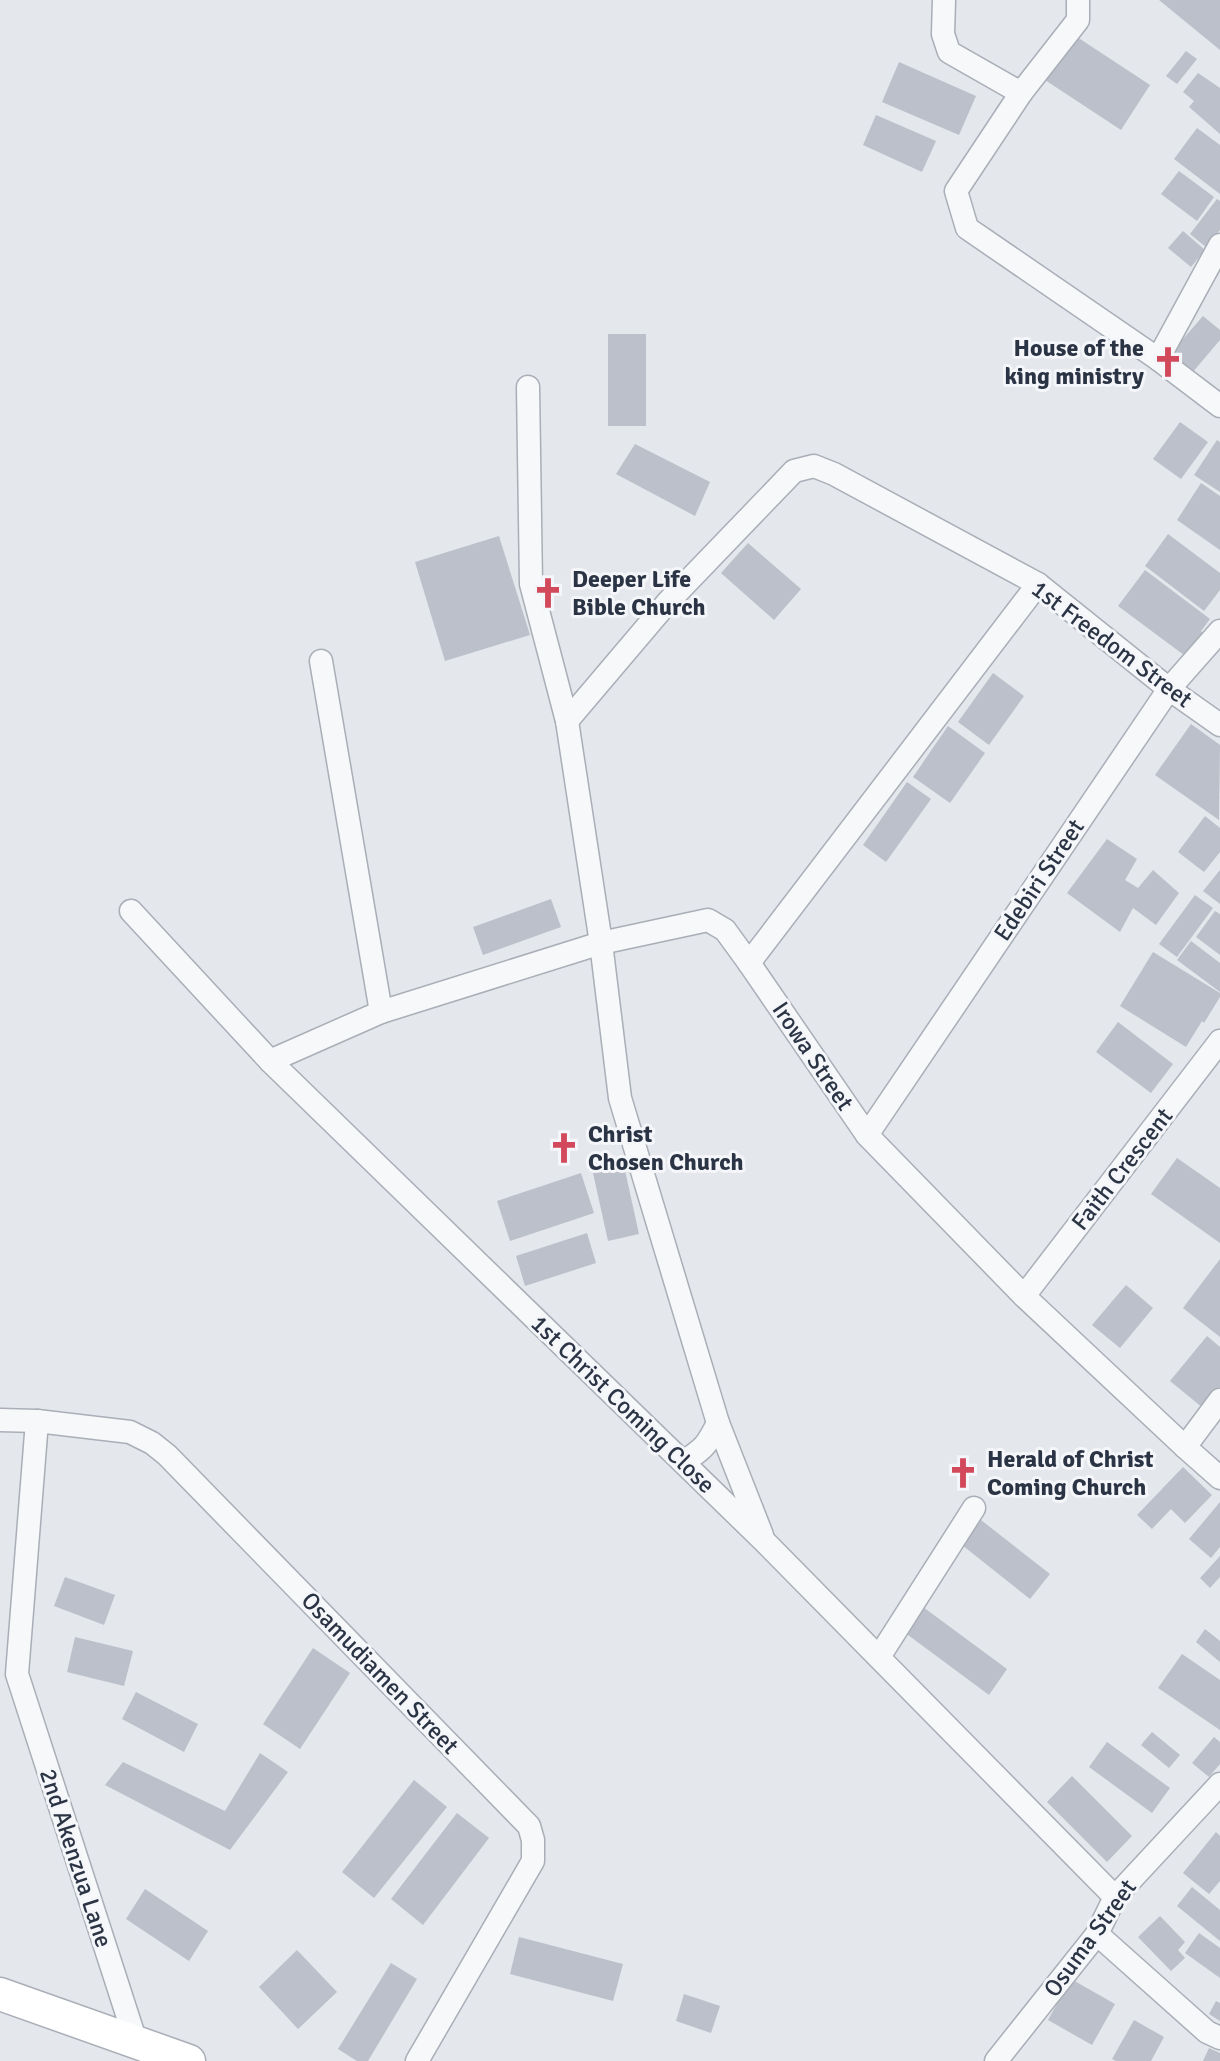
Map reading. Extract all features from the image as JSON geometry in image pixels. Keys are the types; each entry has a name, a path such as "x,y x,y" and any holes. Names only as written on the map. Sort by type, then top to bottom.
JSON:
{"street":[{"path":"944,0 943,34 949,52 1021,93"},
{"path":"1099,0 1078,10 956,191 967,228 1158,359 1220,406"},
{"path":"1158,359 1220,245"},
{"path":"528,387 531,584 567,721 601,943 620,1098 718,1423 764,1541"},
{"name":"1st Freedom Street","path":"567,721 667,603 794,471 814,466 1038,584 1169,689 1220,725"},
{"path":"749,963 1038,584"},
{"name":"Edebiri Street","path":"867,1135 1169,689 1220,631"},
{"path":"321,661 381,1012"},
{"name":"1st Christ Coming Close","path":"131,911 270,1061 764,1541 1115,1897"},
{"name":"Irowa Street","path":"601,943 708,920 725,930 867,1135 1024,1296 1220,1478"},
{"path":"270,1061 381,1012 601,943"},
{"name":"Faith Crescent","path":"1024,1296 1220,1041"},
{"path":"1185,1447 1220,1400"},
{"name":"Osamudiamen Street","path":"0,1420 37,1421 130,1432 152,1443 529,1826 533,1861 417,2061"},
{"name":"2nd Akenzua Lane","path":"37,1421 8,1673 136,2042"},
{"path":"683,1462 701,1451 718,1423"},
{"path":"879,1657 974,1508"},
{"name":"Osuma Street","path":"996,2061 1097,1934 1115,1897 1220,1784"},
{"path":"1097,1934 1207,2032 1220,2038"},
{"path":"0,1994 184,2060"}],"building":[{"path":"1159,0 1220,0 1220,50"},
{"path":"1074,35 1150,85 1121,130 1045,80"},
{"path":"1186,51 1197,59 1177,84 1166,76"},
{"path":"899,62 976,96 959,135 882,102"},
{"path":"1198,73 1220,88 1220,134 1189,107 1194,101 1183,92"},
{"path":"876,115 936,141 922,172 863,145"},
{"path":"1197,128 1220,145 1220,194 1174,159"},
{"path":"1179,171 1214,197 1197,221 1161,194"},
{"path":"1217,199 1220,201 1220,230 1206,247 1190,234"},
{"path":"1183,231 1205,250 1191,267 1168,248"},
{"path":"1203,316 1220,330 1220,340 1192,373 1170,354"},
{"path":"608,334 646,334 646,426 608,426"},
{"path":"1180,422 1208,442 1181,479 1153,459"},
{"path":"1217,440 1220,442 1220,492 1194,475"},
{"path":"635,444 710,482 695,516 616,474"},
{"path":"1201,483 1220,496 1220,550 1177,520"},
{"path":"1168,534 1220,573 1220,590 1204,611 1145,566"},
{"path":"499,536 530,635 445,661 415,562"},
{"path":"748,543 801,589 774,620 721,573"},
{"path":"1145,570 1210,619 1201,631 1209,638 1192,661 1118,606"},
{"path":"993,673 1024,696 989,745 958,722"},
{"path":"1191,724 1220,745 1219,820 1155,775"},
{"path":"948,726 985,753 950,803 913,777"},
{"path":"907,782 931,799 886,862 863,845"},
{"path":"1205,816 1220,828 1220,852 1204,872 1178,852"},
{"path":"1107,839 1137,859 1125,880 1138,888 1153,870 1179,893 1156,925 1133,908 1120,932 1067,893"},
{"path":"1220,870 1220,904 1203,891"},
{"path":"1195,895 1213,908 1177,957 1159,944"},
{"path":"551,899 561,927 483,955 473,927"},
{"path":"1215,911 1220,914 1220,955 1196,937"},
{"path":"1191,941 1220,963 1220,992 1177,960"},
{"path":"1153,952 1220,993 1204,1023 1202,1021 1186,1047 1120,1006"},
{"path":"1118,1022 1173,1064 1151,1093 1096,1052"},
{"path":"622,1157 639,1234 608,1241 591,1164"},
{"path":"1177,1158 1220,1188 1220,1243 1151,1194"},
{"path":"581,1173 594,1213 510,1241 497,1201"},
{"path":"587,1233 596,1263 525,1286 516,1256"},
{"path":"1220,1259 1220,1337 1183,1308"},
{"path":"1126,1285 1153,1308 1120,1348 1092,1325"},
{"path":"1207,1336 1220,1347 1220,1387 1203,1408 1170,1381"},
{"path":"1183,1467 1212,1495 1185,1523 1171,1509 1152,1529 1137,1515"},
{"path":"1220,1502 1220,1547 1211,1558 1189,1539"},
{"path":"981,1520 1050,1574 1030,1599 962,1545"},
{"path":"1220,1556 1220,1577 1210,1588 1200,1578"},
{"path":"65,1577 115,1595 104,1625 54,1606"},
{"path":"923,1607 1007,1669 989,1695 904,1632"},
{"path":"1205,1629 1220,1641 1220,1662 1196,1642"},
{"path":"75,1637 133,1651 124,1686 67,1672"},
{"path":"313,1648 350,1673 300,1749 263,1724"},
{"path":"1182,1654 1220,1680 1220,1730 1158,1688"},
{"path":"136,1692 198,1724 184,1752 122,1719"},
{"path":"1152,1732 1180,1755 1169,1768 1141,1745"},
{"path":"1214,1737 1220,1742 1220,1764 1209,1777 1192,1763"},
{"path":"1107,1742 1170,1788 1152,1813 1089,1767"},
{"path":"260,1753 288,1772 230,1850 105,1785 123,1762 225,1811"},
{"path":"1072,1776 1132,1836 1107,1862 1047,1802"},
{"path":"414,1780 447,1807 374,1898 342,1872"},
{"path":"457,1813 489,1838 423,1925 391,1899"},
{"path":"1216,1832 1220,1836 1220,1881 1209,1894 1183,1873"},
{"path":"1192,1887 1220,1910 1220,1941 1177,1906"},
{"path":"145,1889 208,1931 189,1961 126,1919"},
{"path":"1160,1916 1185,1942 1178,1950 1185,1958 1171,1971 1138,1937"},
{"path":"1199,1933 1220,1948 1220,1978 1185,1953"},
{"path":"519,1937 623,1964 613,2001 510,1974"},
{"path":"297,1950 337,1992 298,2029 259,1987"},
{"path":"391,1963 417,1979 368,2061 357,2061 338,2049"},
{"path":"1071,1979 1115,2004 1092,2045 1048,2020"},
{"path":"684,1994 720,2006 711,2033 676,2021"},
{"path":"1216,2001 1220,2003 1220,2021 1209,2014"},
{"path":"1134,2020 1164,2037 1151,2061 1112,2059"},
{"path":"1209,2048 1220,2053 1220,2061 1203,2061"}],"place":[{"name":"House of the king ministry","path":"1168,362"},
{"name":"Deeper Life Bible Church","path":"548,593"},
{"name":"Christ Chosen Church","path":"564,1148"},
{"name":"Herald of Christ Coming Church","path":"963,1473"}]}
